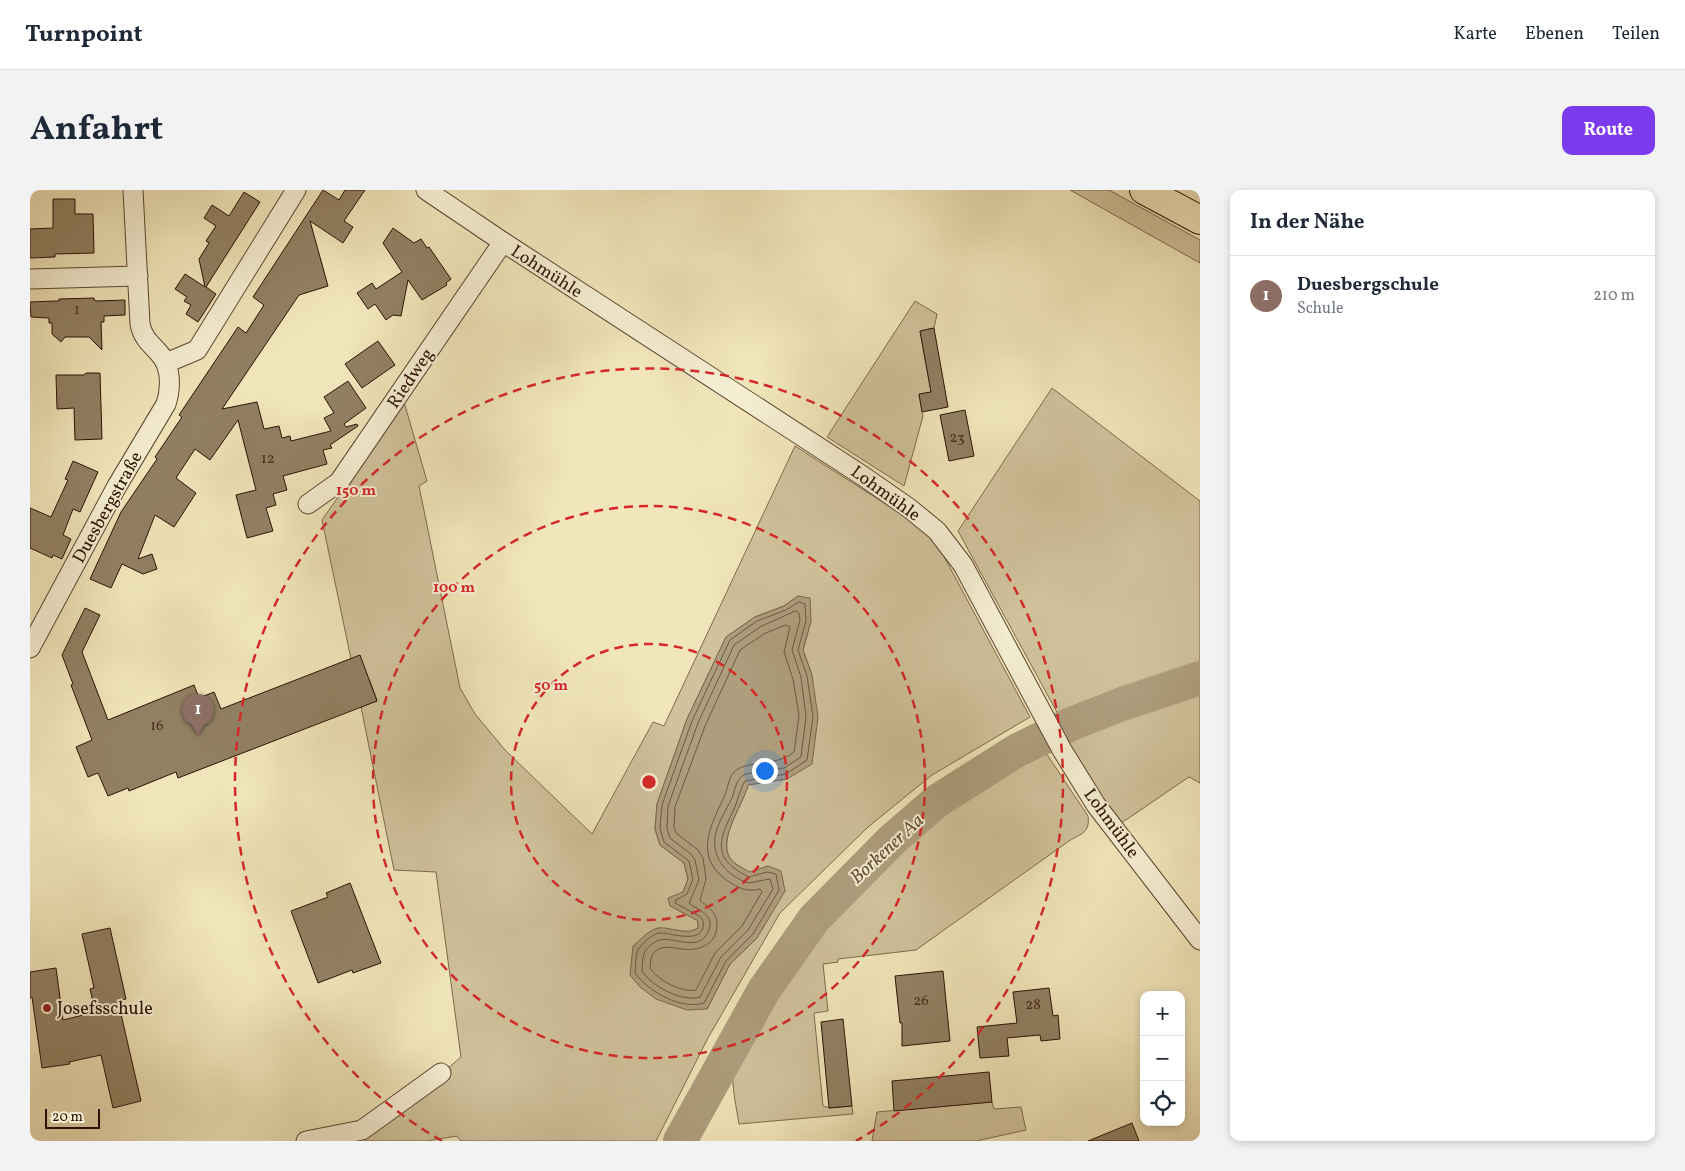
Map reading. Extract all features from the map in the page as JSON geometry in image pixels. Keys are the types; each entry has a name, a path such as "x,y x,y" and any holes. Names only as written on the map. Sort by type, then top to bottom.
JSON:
{"highway":[{"path":"1144,190 1200,220"},
{"path":"1178,190 1200,202"}],"street":[{"path":"133,190 139,315 142,333 166,363 197,350 296,190"},
{"name":"Lohmühle","path":"426,190 863,476 909,508 937,531 963,565 1062,750 1096,805 1200,940"},
{"name":"Riedweg","path":"308,504 339,482 503,242"},
{"path":"30,279 138,276"},
{"name":"Duesbergstraße","path":"30,648 117,486 166,404 169,395 166,363"},
{"path":"306,1141 362,1130 441,1073"}],"shaded area":[{"path":"1070,190 1109,190 1200,240 1200,263"},
{"path":"915,301 937,314 934,328 920,331 931,392 919,395 923,416 904,486 827,437"},
{"path":"1052,388 1200,501 1200,667 1111,696 1059,716 958,531"},
{"path":"404,402 427,481 419,486 460,688 475,714 505,750 592,834 653,722 664,726 795,446 917,524 940,549 1030,717 932,775 868,827 780,913 708,1038 656,1141 461,1141 457,1136 427,1141 364,1141 461,1057 436,872 394,870 361,707 377,700 370,681 351,659 322,520","holes":["798,596 811,621 803,650 812,675 787,779 748,785 728,835 728,854 733,862 750,873 768,866 757,938 730,964 707,1009 657,928 691,932 698,928 698,921 683,892 688,879 684,863 660,845 655,829 657,804 687,719 726,637 755,617 784,606"]},
{"path":"1200,695 1200,783 1189,777 1120,824 1104,805 1067,743 1097,729"},
{"path":"1046,753 1088,816 1088,826 1084,832 916,950 838,959 838,962 823,964 828,1011 814,1013 823,1106 830,1108 852,1106 853,1114 739,1124 734,1097 734,1067 782,985 832,919 890,860 921,833 989,784"},
{"path":"992,1102 994,1109 1021,1107 1026,1130 976,1141 872,1141 877,1112"}],"water":[{"path":"798,596 810,598 811,621 803,650 812,675 818,717 812,764 787,779 748,785 731,824 727,845 728,854 733,862 750,872 768,866 781,871 785,891 757,938 730,964 707,1009 687,1010 656,999 640,987 630,975 633,946 649,932 660,928 687,931 698,928 698,921 670,906 668,898 683,892 688,879 684,863 660,845 655,829 657,804 687,719 726,637 755,617 784,606"}],"building":[{"path":"323,190 339,200 345,190 365,190 344,221 353,227 343,243 310,221 328,286 299,295 222,409 257,402 264,429 279,426 282,438 290,436 291,441 331,431 324,418 334,413 324,397 348,381 366,408 344,424 346,427 357,424 358,426 330,445 332,448 323,450 327,464 283,476 287,490 273,494 276,505 266,508 273,531 247,538 236,495 256,490 238,420 210,460 195,449 176,478 196,493 174,527 155,515 138,559 152,554 157,569 143,574 122,564 111,588 90,579 121,512 157,459 155,457 182,417 179,415 238,327 246,333 264,305 253,297"},
{"path":"244,192 260,202 206,287 216,294 198,322 186,314 191,305 184,301 187,297 175,289 185,274 205,287 199,259 209,243 206,241 216,226 204,218 212,205 229,216"},
{"path":"53,199 75,199 75,214 93,214 94,253 55,254 55,257 30,258 30,229 53,228"},
{"path":"393,228 414,243 421,239 427,248 429,247 451,279 446,283 447,285 422,300 408,280 401,316 393,315 386,320 375,304 368,309 357,293 372,283 376,289 402,272 383,243"},
{"path":"94,298 97,301 125,300 125,315 104,316 104,322 101,322 102,350 89,337 65,337 61,342 52,334 52,323 49,323 49,318 31,317 30,302"},
{"path":"934,328 948,407 922,412 919,394 931,392 920,331"},
{"path":"378,341 395,365 362,388 345,364"},
{"path":"86,373 100,373 102,439 75,440 74,408 57,409 56,375 84,375"},
{"path":"965,410 974,456 949,461 940,415"},
{"path":"73,461 98,472 80,512 73,509 63,535 71,539 62,559 53,555 52,558 30,548 30,508 51,517 68,480 65,479"},
{"path":"85,608 100,615 82,652 108,720 194,685 199,698 214,692 221,709 360,655 377,701 178,778 176,772 129,791 128,788 108,796 98,773 88,777 76,747 92,740 62,655"},
{"path":"350,883 381,963 353,973 352,970 318,983 291,911 328,897 326,893"},
{"path":"110,928 126,999 118,1001 141,1101 113,1108 101,1055 69,1062 70,1064 42,1068 32,997 30,998 30,972 56,968 63,1020 91,1013 90,1007 94,1006 90,989 94,988 82,934"},
{"path":"943,971 950,1041 902,1046 902,1023 900,1023 895,976"},
{"path":"1049,988 1053,1016 1058,1015 1060,1039 1041,1041 1040,1035 1007,1038 1009,1056 980,1058 977,1027 1017,1023 1013,992"},
{"path":"843,1019 852,1106 829,1108 821,1022"},
{"path":"989,1072 992,1102 894,1111 892,1081"},
{"path":"1132,1123 1139,1141 1088,1141"}],"waterway":[{"name":"Borkener Aa","path":"680,1141 764,990 814,919 892,840 937,801 1016,751 1071,724 1122,704 1200,678"}],"place":[{"name":"Duesbergschule","path":"198,735"},
{"name":"Josefsschule","path":"47,1008"}]}
